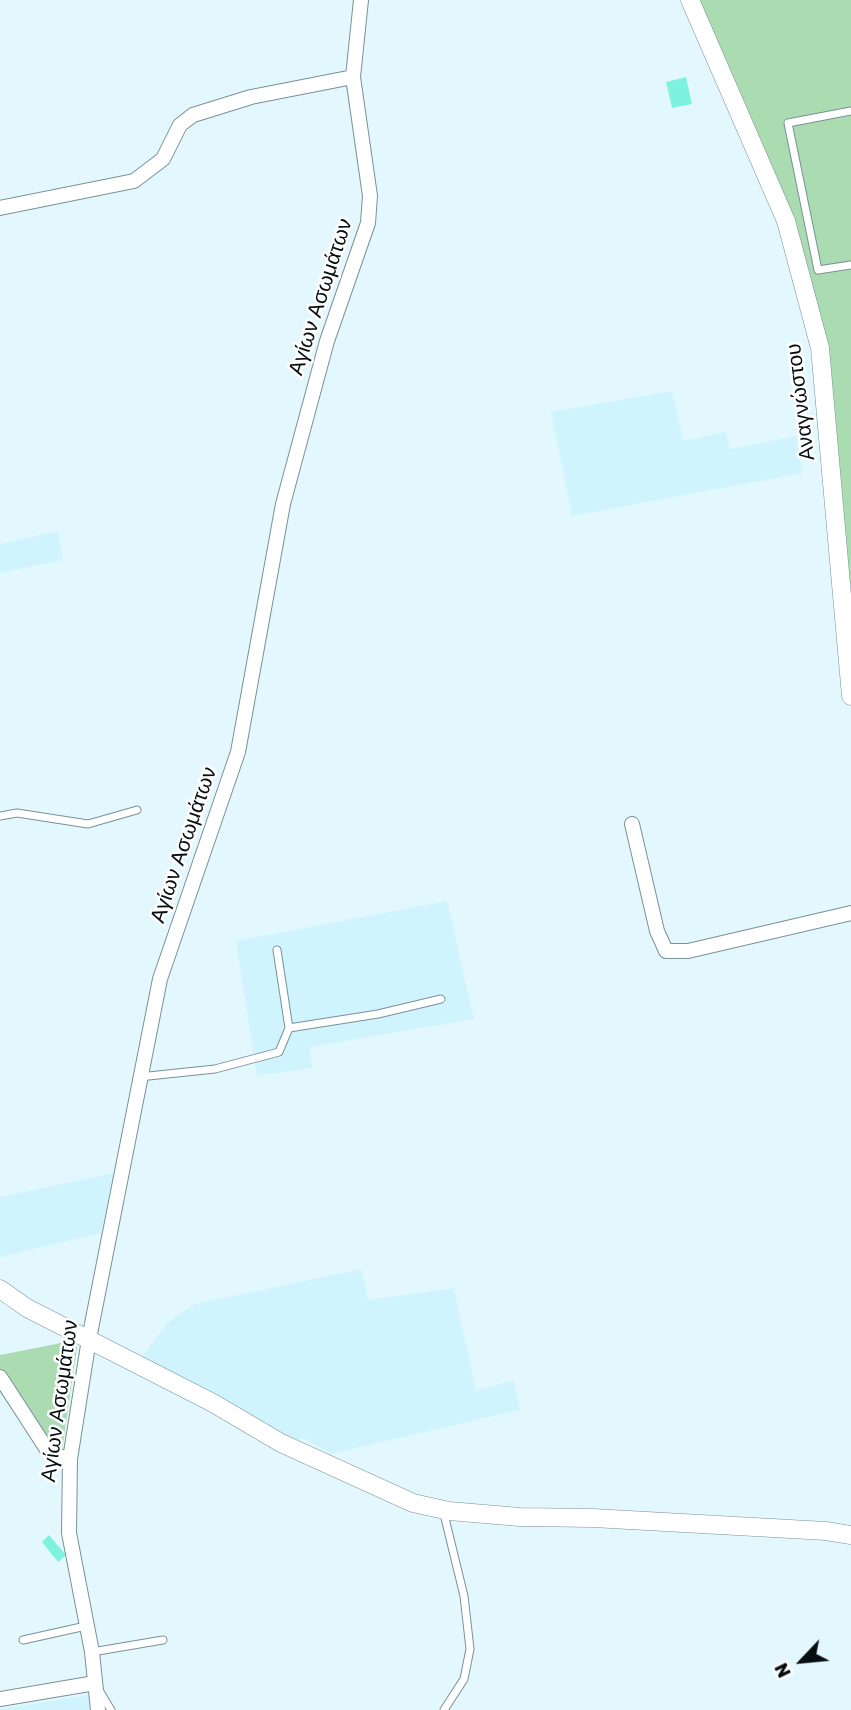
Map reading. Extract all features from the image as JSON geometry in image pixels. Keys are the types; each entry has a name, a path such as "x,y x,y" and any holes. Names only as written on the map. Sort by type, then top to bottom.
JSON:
{"street":[{"name":"Αγίων Ασωμάτων","path":"98,1710 92,1652 69,1533 70,1460 89,1339 160,979 238,752 283,504 327,341 368,223 370,196 353,77 361,0"},
{"name":"Αναγνώστου","path":"690,0 810,273 820,348 851,696"},
{"path":"0,208 134,181 163,159 180,125 193,114 251,97 353,77"},
{"path":"632,824 657,931 666,951 688,951 851,913"},
{"path":"0,1289 27,1308 281,1443 413,1503 442,1510 520,1517 593,1518 826,1531 851,1535"},
{"path":"0,1377 46,1448 54,1455 70,1460"},
{"path":"0,1699 95,1683"}],"lane":[{"path":"851,111 788,123 810,273 851,265"},
{"path":"0,816 17,813 88,824 137,810"},
{"path":"139,1077 215,1069 272,1057 285,1045 289,1028 277,950"},
{"path":"289,1028 378,1014 441,999"},
{"path":"442,1510 464,1597 470,1649 464,1679 444,1710"},
{"path":"23,1640 86,1626"},
{"path":"92,1652 163,1640"},
{"path":"95,1683 111,1710"}],"shaded area":[{"path":"672,391 683,441 726,432 730,449 796,436 803,473 572,516 551,412"},
{"path":"58,531 63,560 0,573 0,544"},
{"path":"447,901 474,1019 310,1047 312,1068 257,1076 236,941"},
{"path":"114,1173 101,1233 0,1257 0,1197"},
{"path":"361,1269 368,1300 454,1288 476,1391 514,1380 520,1410 330,1454 304,1438 297,1441 142,1357 167,1323 195,1304"},
{"path":"89,1695 91,1710 0,1710 0,1709"}],"green space":[{"path":"691,0 851,0 851,583 847,584 807,272"},
{"path":"66,1342 77,1347 62,1450 56,1452 5,1379 0,1369 0,1355"}],"building":[{"path":"686,77 692,104 672,108 666,82"},
{"path":"49,1535 66,1555 58,1562 42,1542"}]}
